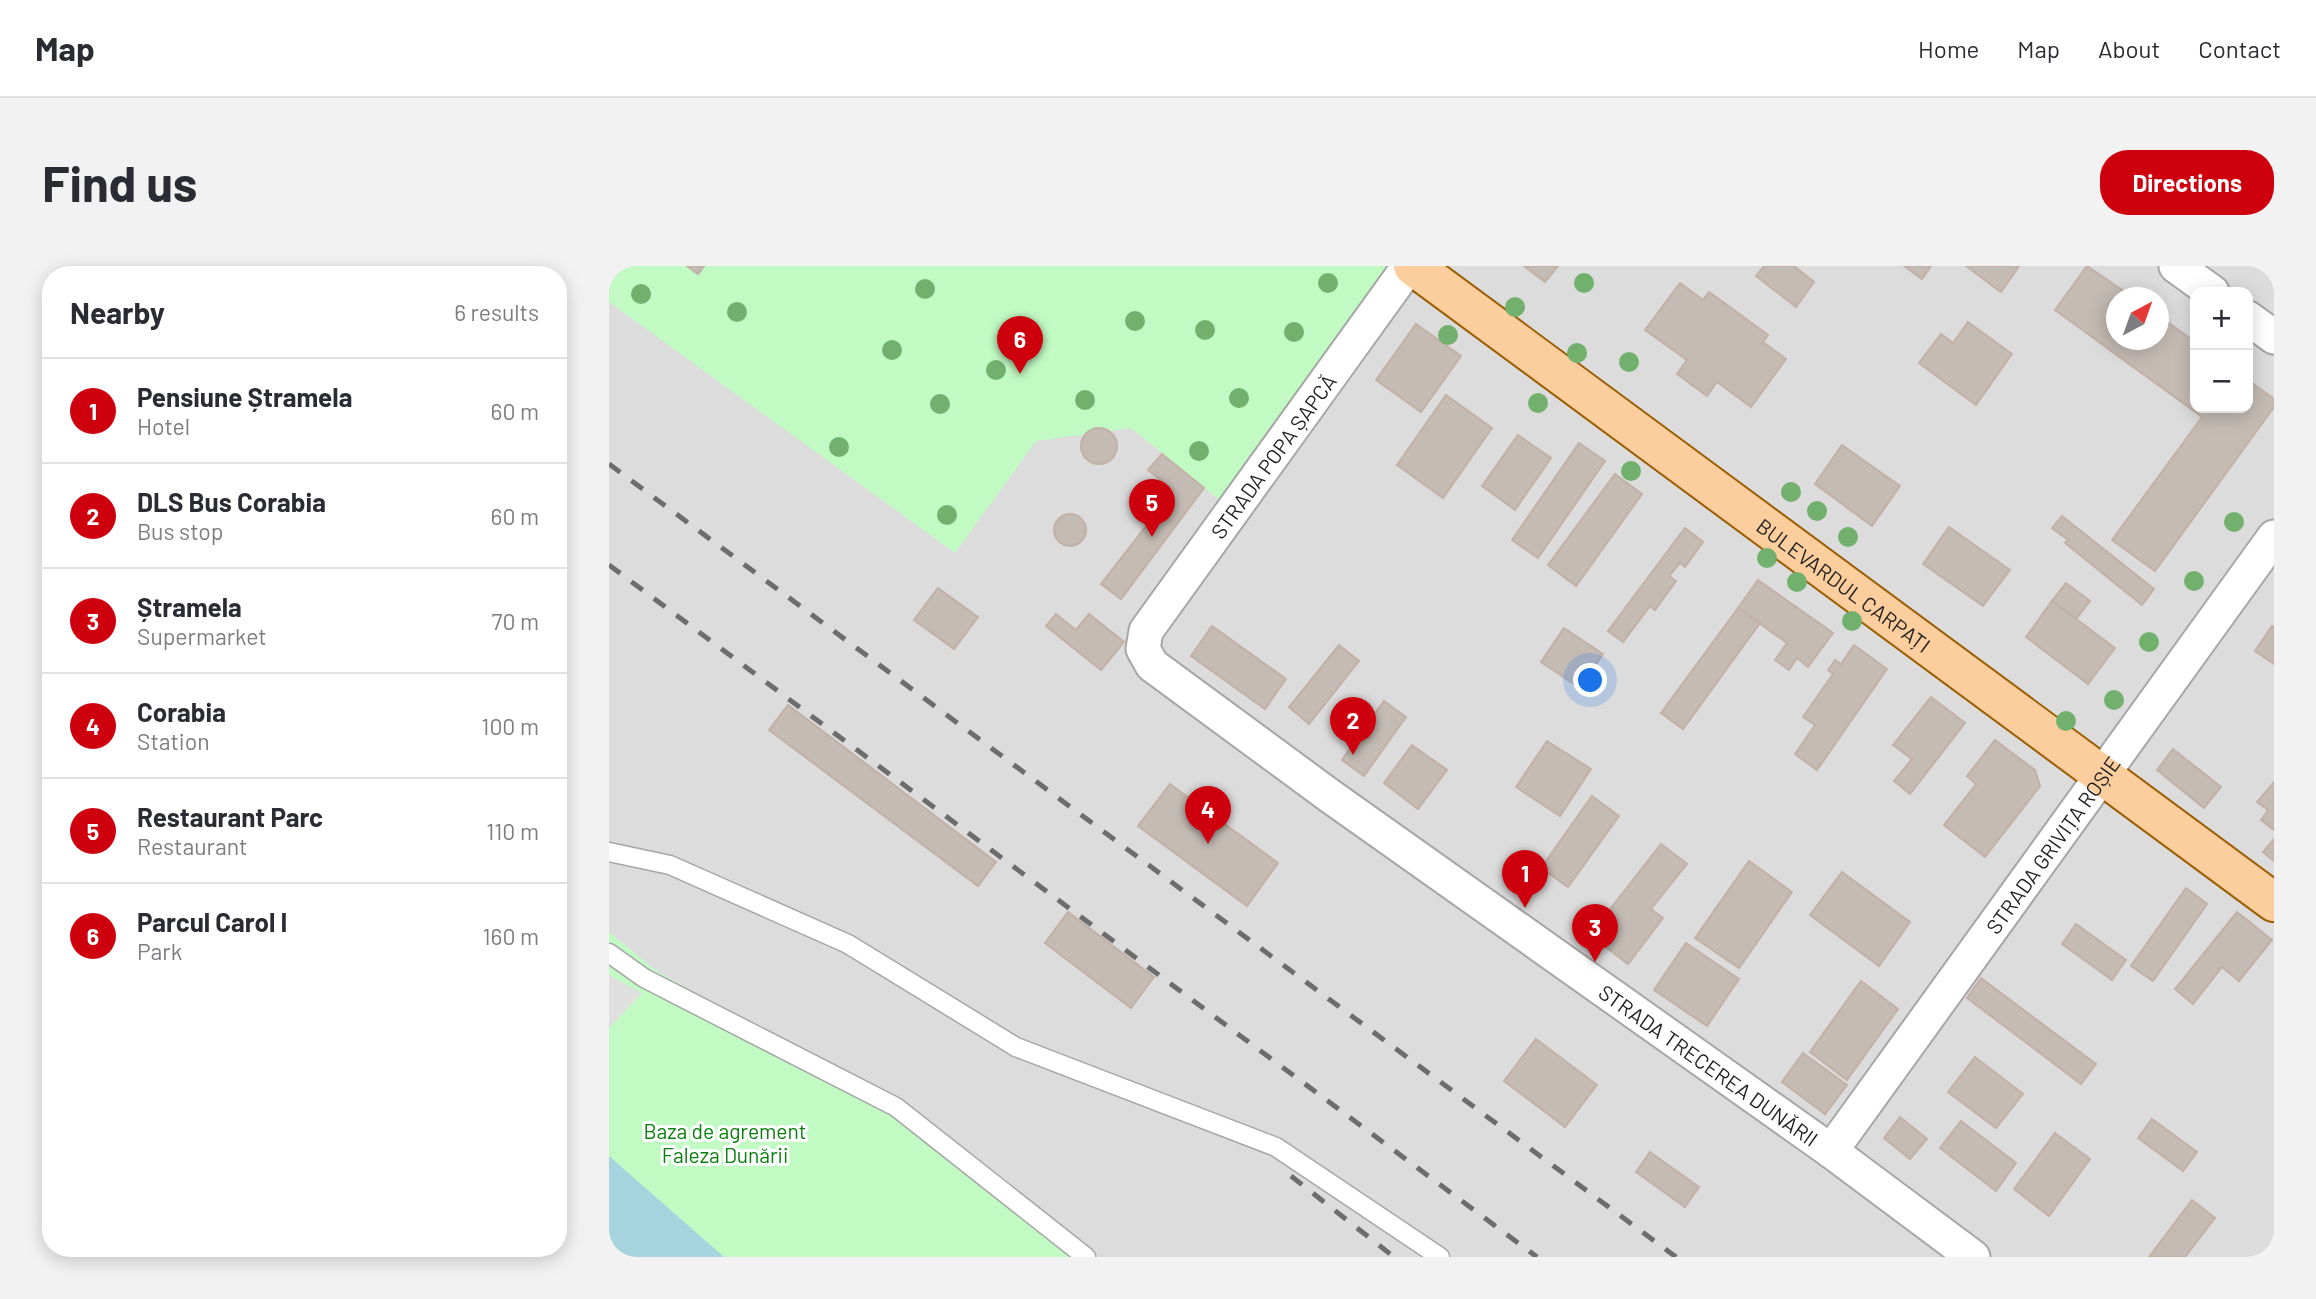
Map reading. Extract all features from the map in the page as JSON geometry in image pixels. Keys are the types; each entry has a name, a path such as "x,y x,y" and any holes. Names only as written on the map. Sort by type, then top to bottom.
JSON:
{"main road":[{"name":"BULEVARDUL CARPAȚI","path":"1411,266 2274,902"}],"street":[{"name":"STRADA POPA ȘAPCĂ","path":"1143,649 1146,631 1411,266"},
{"path":"2176,266 2205,287"},
{"path":"2253,322 2274,337"},
{"name":"STRADA GRIVIȚA ROȘIE","path":"1831,1151 2274,537"},
{"name":"STRADA TRECEREA DUNĂRII","path":"1143,649 1152,665 1330,796 1831,1151 1973,1257"}],"lane":[{"path":"609,852 670,865 848,944 1016,1048 1276,1147 1440,1257"},
{"path":"609,953 644,978 896,1107 1086,1257"}],"shaded area":[{"path":"609,266 2274,266 2274,1257 1086,1257 655,970 609,932"},
{"path":"609,975 642,993 609,1028"}],"green space":[{"path":"609,266 1409,266 1233,511 1131,428 1036,441 955,553 609,302"},
{"name":"Baza de agrement Faleza Dunării","path":"609,932 655,970 896,1107 1086,1257 609,1257"}],"water":[{"path":"609,1156 724,1257 609,1257"}],"building":[{"path":"687,266 704,266 698,274"},
{"path":"1524,266 1558,266 1545,282"},
{"path":"1764,266 1794,266 1814,282 1796,307 1756,276"},
{"path":"1904,266 1931,266 1922,279"},
{"path":"1966,266 2019,266 2001,292"},
{"path":"2087,266 2118,287 2106,287 2106,347 2055,310"},
{"path":"1680,283 1703,300 1709,292 1768,335 1763,342 1786,359 1751,407 1717,382 1707,396 1677,374 1687,360 1645,330"},
{"path":"1968,322 2012,354 1976,405 1919,363 1941,334 1953,343"},
{"path":"2169,323 2190,338 2190,408 2110,350 2169,350"},
{"path":"1416,324 1461,356 1421,412 1376,380"},
{"path":"2253,384 2274,399 2274,407 2155,571 2112,540 2202,417 2197,413 2253,413"},
{"path":"1446,395 1492,428 1443,498 1397,465"},
{"path":"1099,428 1112,433 1117,446 1112,459 1099,464 1086,459 1081,446 1086,433"},
{"path":"1518,435 1551,458 1515,510 1482,486"},
{"path":"1579,443 1605,461 1538,558 1512,540"},
{"path":"1842,445 1900,486 1872,526 1815,484"},
{"path":"1162,454 1204,488 1121,599 1101,584 1174,490 1148,470"},
{"path":"1615,474 1642,494 1576,586 1548,565"},
{"path":"1070,514 1081,519 1086,530 1081,541 1070,546 1059,541 1054,530 1059,519"},
{"path":"2062,516 2154,589 2142,605 2065,543 2068,540 2052,528"},
{"path":"1949,527 2010,570 1983,606 1923,564"},
{"path":"1685,528 1703,542 1685,567 1680,563 1669,576 1676,581 1655,610 1650,606 1623,642 1608,631"},
{"path":"1758,580 1833,633 1808,667 1797,658 1789,670 1775,660 1787,643 1738,608"},
{"path":"2066,583 2090,601 2076,619 2052,601"},
{"path":"938,588 978,617 954,649 914,620"},
{"path":"2052,601 2115,648 2088,684 2026,637"},
{"path":"1738,608 1760,623 1683,729 1661,713"},
{"path":"1056,614 1076,630 1089,614 1124,642 1101,670 1046,626"},
{"path":"1212,626 1286,679 1265,709 1191,656"},
{"path":"2272,626 2274,627 2274,664 2255,651"},
{"path":"1564,628 1603,654 1580,688 1541,662"},
{"path":"1339,645 1359,661 1309,724 1289,707"},
{"path":"1854,645 1887,669 1817,770 1795,754 1815,725 1803,717 1833,674 1828,670 1835,660 1841,664"},
{"path":"1931,697 1965,723 1910,794 1894,781 1912,759 1893,745"},
{"path":"1384,701 1406,717 1364,776 1342,760"},
{"path":"788,705 996,862 978,886 769,730"},
{"path":"1995,740 2035,770 2040,786 1985,857 1944,825 1976,784 1967,776"},
{"path":"1547,741 1591,769 1560,816 1516,787"},
{"path":"1412,745 1447,770 1418,809 1384,783"},
{"path":"2173,749 2221,787 2204,808 2157,770"},
{"path":"2274,782 2274,830 2261,820 2268,810 2257,802"},
{"path":"1170,784 1278,863 1247,906 1138,826"},
{"path":"1592,796 1619,816 1568,887 1541,868"},
{"path":"2274,839 2274,861 2263,852"},
{"path":"1661,844 1687,864 1651,909 1663,918 1628,964 1590,935"},
{"path":"1749,861 1792,892 1739,968 1695,938"},
{"path":"1842,872 1910,922 1879,966 1810,915"},
{"path":"2186,888 2207,904 2153,981 2131,966"},
{"path":"1068,912 1154,977 1131,1008 1045,943"},
{"path":"2237,912 2272,940 2239,981 2222,967 2193,1004 2175,989"},
{"path":"2076,924 2126,960 2112,980 2062,944"},
{"path":"1686,943 1739,979 1707,1026 1654,990"},
{"path":"1981,978 2096,1064 2081,1084 1967,998"},
{"path":"1861,981 1898,1009 1847,1080 1810,1052"},
{"path":"1536,1039 1597,1085 1565,1127 1504,1081"},
{"path":"1803,1053 1847,1085 1825,1114 1782,1082"},
{"path":"1975,1057 2023,1094 1996,1128 1948,1092"},
{"path":"1900,1117 1927,1139 1910,1159 1884,1138"},
{"path":"2152,1119 2197,1152 2183,1171 2138,1138"},
{"path":"1961,1121 2016,1163 1996,1191 1940,1148"},
{"path":"2055,1133 2090,1159 2049,1216 2014,1189"},
{"path":"1650,1152 1699,1187 1685,1207 1636,1172"},
{"path":"2192,1200 2215,1218 2185,1257 2149,1257"}],"railway":[{"path":"609,464 1676,1257"},
{"path":"609,565 1537,1257"},
{"path":"1291,1176 1394,1257"}],"place":[{"name":"Parcul Carol I","path":"1020,374"},
{"name":"Restaurant Parc","path":"1152,537"},
{"name":"DLS Bus Corabia","path":"1353,755"},
{"name":"Corabia","path":"1208,844"},
{"name":"Pensiune Ștramela","path":"1525,908"},
{"name":"Ștramela","path":"1595,962"}]}
